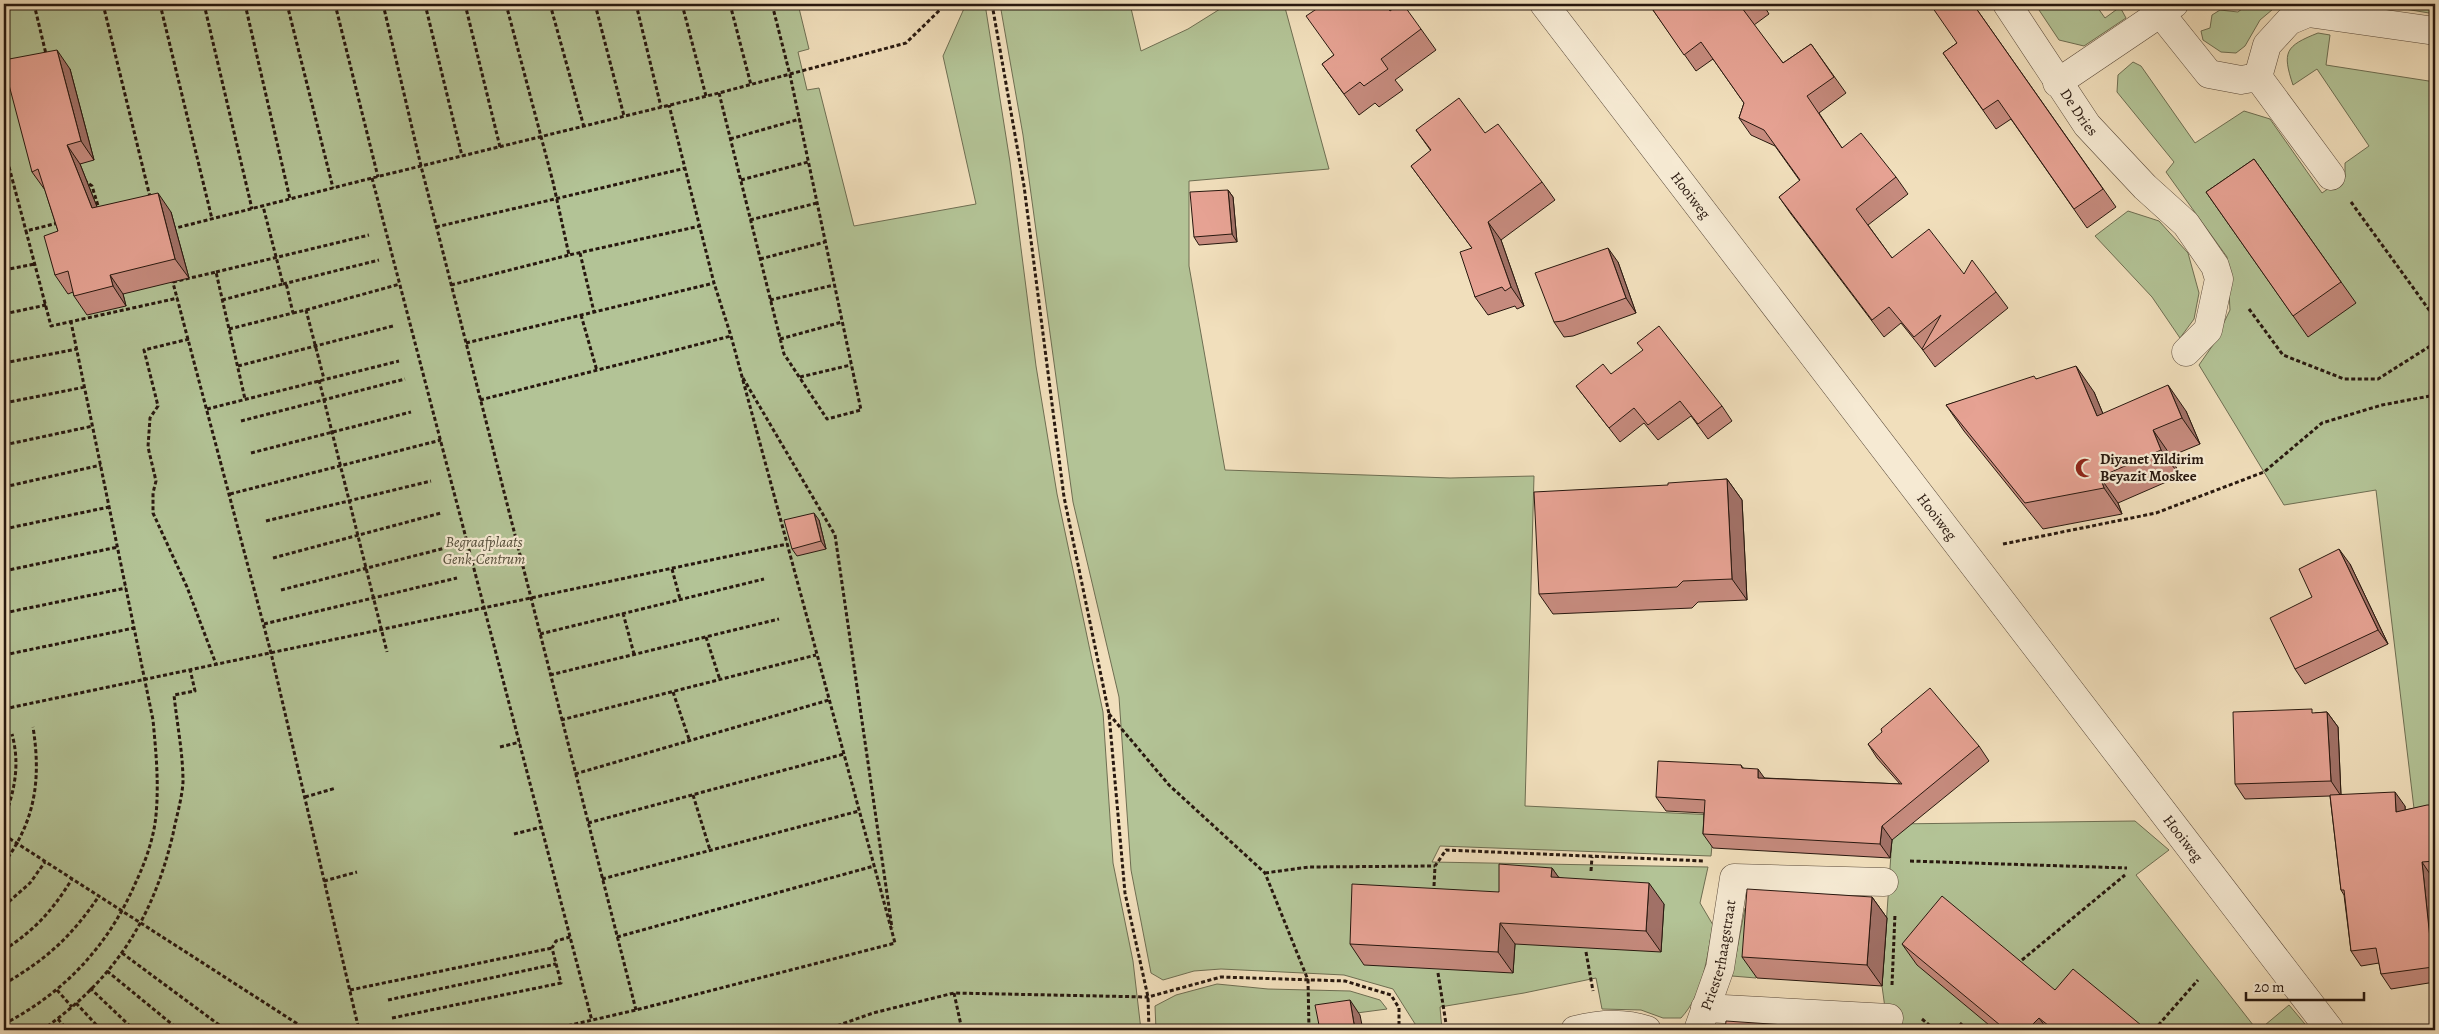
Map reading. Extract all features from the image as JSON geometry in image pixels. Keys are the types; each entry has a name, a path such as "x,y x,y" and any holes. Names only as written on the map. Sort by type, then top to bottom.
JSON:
{"street":[{"name":"Hooiweg","path":"1544,4 2330,1030"},
{"path":"2007,4 2057,83"},
{"name":"De Dries","path":"2186,352 2208,330 2218,278 2215,266 2186,224 2145,187 2087,125 2057,83 2163,7 2209,74 2241,80 2258,76"},
{"path":"2339,187 2258,76 2267,45 2289,21 2308,13 2435,31"},
{"name":"Priesterhaagstraat","path":"1701,1019 1720,968 1734,878 1890,882"},
{"path":"1701,1019 1889,1018"},
{"path":"1575,1030 1600,1024 1647,1030"}],"path":[{"path":"34,4 48,61"},
{"path":"103,4 151,199 142,202"},
{"path":"160,4 212,219"},
{"path":"204,4 252,209"},
{"path":"245,4 290,199"},
{"path":"287,4 332,188"},
{"path":"335,4 378,177"},
{"path":"383,4 436,227 636,1010"},
{"path":"425,4 462,156"},
{"path":"466,4 500,147"},
{"path":"506,4 557,199 569,255"},
{"path":"550,4 584,126"},
{"path":"595,4 624,116"},
{"path":"636,4 661,107"},
{"path":"682,4 706,96"},
{"path":"730,4 751,85"},
{"path":"718,93 784,354 827,419 861,410 800,120 772,4"},
{"path":"167,230 751,85 906,42 946,4"},
{"path":"992,4 1024,186 1064,497 1109,714 1125,893 1148,998 1148,1030"},
{"path":"669,105 714,284 731,336 895,943"},
{"path":"730,139 800,120"},
{"path":"4,148 51,326 178,298"},
{"path":"741,180 808,162"},
{"path":"436,227 686,168"},
{"path":"76,174 92,186 100,213"},
{"path":"372,178 592,1021"},
{"path":"2339,187 2435,318"},
{"path":"750,220 817,203"},
{"path":"263,206 276,258 293,313"},
{"path":"26,231 63,222"},
{"path":"451,285 569,255 700,226"},
{"path":"173,282 369,235"},
{"path":"760,259 825,242"},
{"path":"580,253 594,312"},
{"path":"222,300 379,260"},
{"path":"4,270 35,264"},
{"path":"216,272 245,399"},
{"path":"171,274 264,624 359,1030"},
{"path":"229,328 306,310 400,284"},
{"path":"466,343 714,284"},
{"path":"770,300 834,285"},
{"path":"2244,302 2283,355 2344,379 2378,379 2435,343"},
{"path":"4,314 46,305"},
{"path":"306,310 324,379"},
{"path":"581,315 597,371"},
{"path":"8,1030 4,1024 26,1012 57,990 98,948 123,912 144,864 156,817 158,769 153,720 71,322"},
{"path":"780,339 842,322"},
{"path":"238,366 393,326"},
{"path":"480,400 731,336"},
{"path":"188,339 144,350 158,406 150,418 148,447 156,481 153,492 153,514 187,587 216,664"},
{"path":"4,363 77,348"},
{"path":"207,409 399,361"},
{"path":"800,377 851,365"},
{"path":"740,373 835,535 895,943"},
{"path":"241,421 405,379"},
{"path":"319,380 387,652"},
{"path":"4,403 84,387"},
{"path":"2000,545 2156,512 2264,472 2322,423 2382,406 2435,395"},
{"path":"251,453 411,412"},
{"path":"4,445 93,426"},
{"path":"230,494 441,440"},
{"path":"4,487 101,465"},
{"path":"266,520 431,481"},
{"path":"4,529 109,507"},
{"path":"273,558 442,513"},
{"path":"4,708 787,544"},
{"path":"4,571 118,547"},
{"path":"281,590 449,548"},
{"path":"672,569 680,599"},
{"path":"264,624 457,578"},
{"path":"540,634 764,579"},
{"path":"4,613 126,588"},
{"path":"623,613 634,654"},
{"path":"550,675 779,619"},
{"path":"4,655 134,628"},
{"path":"706,637 720,680"},
{"path":"561,720 816,655"},
{"path":"42,1030 72,1007 122,953 141,924 164,870 183,784 174,695 195,691 190,670"},
{"path":"673,692 689,739"},
{"path":"575,774 689,739 829,700"},
{"path":"1109,714 1169,785 1265,872 1308,980 1309,1030"},
{"path":"4,863 18,844 32,809 38,772 33,726"},
{"path":"4,819 13,795 17,773 16,748 12,734"},
{"path":"500,747 520,742"},
{"path":"588,823 844,754"},
{"path":"305,797 336,788"},
{"path":"693,795 710,850"},
{"path":"602,879 859,811"},
{"path":"514,834 542,827"},
{"path":"4,835 307,1030"},
{"path":"1434,886 1435,866 1446,850 1705,861"},
{"path":"1591,871 1592,856"},
{"path":"1889,1018 1890,882 1909,861 2127,868"},
{"path":"4,906 30,882 45,862"},
{"path":"617,937 874,866"},
{"path":"1265,872 1309,867 1435,866"},
{"path":"324,881 357,872"},
{"path":"2022,960 2125,875"},
{"path":"4,950 22,938 52,911 72,879"},
{"path":"4,984 44,959 78,926 99,896"},
{"path":"392,1018 561,983 552,948 556,941 570,937"},
{"path":"549,1030 636,1010 895,943"},
{"path":"350,990 552,948"},
{"path":"1586,952 1594,997"},
{"path":"122,953 226,1030"},
{"path":"388,1000 556,964"},
{"path":"107,971 180,1030"},
{"path":"1438,973 1448,1030"},
{"path":"825,1030 873,1013 954,993 1148,998 1221,977 1345,981 1390,995 1399,1008 1399,1030"},
{"path":"2154,1030 2198,980"},
{"path":"90,988 134,1030"},
{"path":"57,990 72,1007"},
{"path":"954,993 962,1030"},
{"path":"76,1003 101,1030"},
{"path":"58,1019 67,1030"},
{"path":"1956,1030 1962,1023"}],"green space":[{"name":"Begraafplaats Genk-Centrum","path":"4,4 798,4 809,49 798,52 807,90 819,88 854,226 976,204 943,56 966,4 985,4 1010,162 1036,366 1057,494 1103,712 1113,863 1133,961 1141,1030 4,1030"},
{"path":"1000,4 1130,4 1141,51 1188,29 1228,4 1284,4 1329,169 1189,181 1189,266 1225,470 1450,478 1534,476 1525,806 1715,815 1711,856 1440,846 1432,862 1708,867 1700,903 1713,925 1709,949 1700,986 1689,1008 1681,1018 1663,1018 1641,1010 1602,1009 1596,978 1524,993 1440,1007 1442,1030 1425,1030 1417,1027 1393,989 1344,975 1221,969 1194,971 1163,980 1151,973 1131,870 1119,697 1073,502 1023,135"},
{"path":"2035,4 2095,4 2105,18 2120,7 2126,18 2084,46 2059,40"},
{"path":"2248,4 2279,4 2260,20 2245,46 2236,53 2221,52 2203,40 2201,31 2210,28 2212,15 2220,10 2238,12"},
{"path":"2375,4 2435,4 2435,14"},
{"path":"2318,33 2330,35 2326,65 2435,82 2435,814 2415,817 2376,490 2284,505 2199,365 2213,345 2230,310 2227,257 2166,172 2174,162 2117,92 2118,75 2133,62 2141,66 2195,143 2244,111 2270,119 2322,193 2345,177 2345,163 2369,146 2317,69 2293,85 2287,57 2289,51 2299,42"},
{"path":"2128,211 2159,221 2188,253 2199,293 2194,319 2180,338 2152,297 2095,236"},
{"path":"2135,821 2169,850 2136,875 2257,1030 1881,1030 1885,1008 1882,986 1893,824"},
{"path":"1745,908 1761,910 1756,978 1732,976"},
{"path":"1217,984 1268,989 1350,991 1380,1000 1387,1009 1319,1018 1321,1030 1156,1030 1155,1006 1176,995"},
{"path":"2289,1005 2310,1030 2259,1030"}],"building":[{"path":"1324,4 1385,4 1390,11 1399,4 1403,4 1421,29 1381,59 1388,69 1364,86 1360,82 1344,94 1322,64 1334,55 1306,16"},
{"path":"1662,4 1748,4 1742,8 1783,63 1811,44 1834,77 1807,96 1842,148 1861,133 1896,177 1856,209 1892,258 1929,229 1964,274 1972,260 1996,292 1923,350 1941,315 1914,337 1889,307 1872,320 1779,197 1800,180 1764,130 1739,118 1744,103 1701,42 1684,55 1653,10"},
{"path":"1930,4 1973,4 2103,189 2074,209 1998,100 1983,110 1943,53 1957,43"},
{"path":"57,50 81,141 67,145 92,208 158,193 175,259 110,275 113,286 74,296 68,271 55,275 44,236 58,231 38,169 32,172 4,66 4,60"},
{"path":"1459,98 1485,133 1498,124 1542,182 1488,222 1511,287 1505,291 1502,287 1475,297 1460,252 1472,248 1411,166 1431,150 1416,130"},
{"path":"2254,159 2341,282 2293,316 2206,192"},
{"path":"1228,190 1232,234 1194,237 1190,192"},
{"path":"1608,248 1626,298 1563,321 1554,322 1535,273"},
{"path":"1659,326 1722,406 1698,424 1680,401 1648,425 1634,408 1609,428 1576,386 1603,364 1611,374 1643,350 1637,343"},
{"name":"Diyanet Yildirim Beyazit Moskee","path":"2076,366 2097,416 2168,385 2182,418 2153,430 2161,450 2100,477 2104,488 2025,503 1946,405 2034,376 2036,379"},
{"path":"1727,479 1732,579 1683,581 1677,587 1539,594 1534,492 1668,485 1668,483"},
{"path":"814,513 821,541 792,549 784,520"},
{"path":"2339,549 2378,630 2295,669 2270,618 2312,597 2299,569"},
{"path":"1930,688 1979,746 1882,826 1880,844 1703,834 1705,800 1656,797 1658,761 1741,765 1742,768 1758,769 1758,778 1902,784 1868,744 1882,732 1881,729"},
{"path":"2312,709 2312,713 2327,712 2331,781 2235,784 2233,712"},
{"path":"2395,792 2396,812 2435,805 2435,861 2422,862 2433,967 2381,974 2376,948 2351,951 2344,890 2341,890 2330,795"},
{"path":"1499,864 1552,868 1551,877 1649,883 1646,931 1500,923 1498,952 1350,944 1352,884 1499,892"},
{"path":"1747,889 1872,897 1867,965 1742,957"},
{"path":"1942,896 2055,990 2073,969 2147,1030 2054,1030 2039,1018 2027,1030 2006,1030 1902,944"},
{"path":"1350,1000 1355,1030 1320,1030 1315,1005"},
{"path":"1726,1021 1859,1030 1725,1030"}],"place":[{"name":"Diyanet Yildirim Beyazit Moskee","path":"2085,468"}]}
